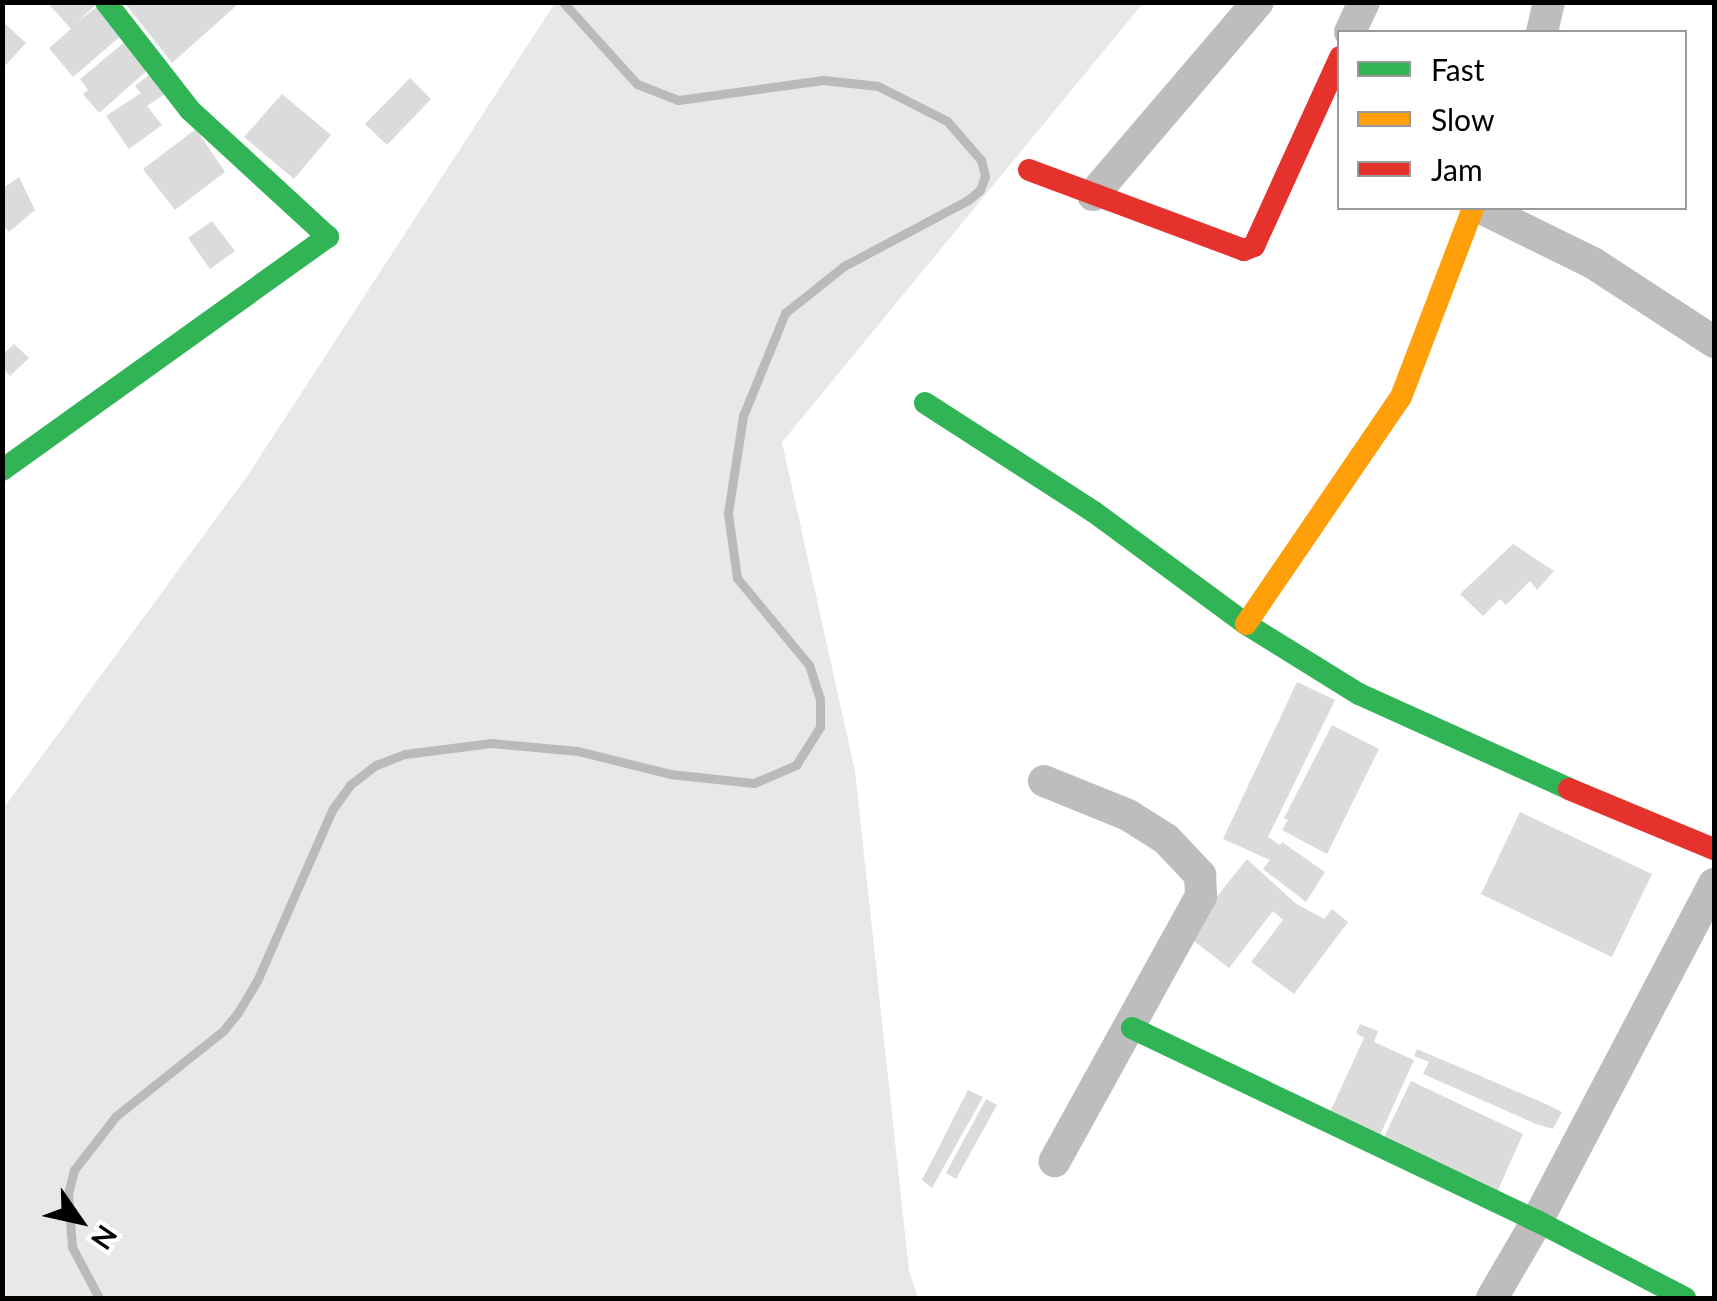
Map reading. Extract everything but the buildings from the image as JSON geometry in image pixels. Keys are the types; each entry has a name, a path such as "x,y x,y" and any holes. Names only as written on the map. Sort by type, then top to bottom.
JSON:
{"street":[{"path":"2,470 328,237 190,110 106,2"},
{"path":"1092,195 1258,2"},
{"path":"1351,30 1364,2"},
{"path":"1542,30 1549,2"},
{"path":"1029,170 1232,249 1254,246 1337,64"},
{"path":"1246,624 1401,396 1476,210"},
{"path":"1481,210 1593,263 1714,342"},
{"path":"925,403 1094,512 1246,624 1359,694 1492,757 1714,850"},
{"path":"1044,781 1128,815 1166,839 1200,875 1201,896 1132,1028 1055,1161"},
{"path":"1492,1298 1537,1221 1714,884"},
{"path":"1132,1028 1537,1221 1685,1298"}],"shaded area":[{"path":"555,3 1143,3 782,442 855,771 909,1271 918,1298 3,1298 3,809 248,475"}],"waterway":[{"path":"99,1298 72,1247 68,1194 74,1170 116,1116 223,1031 237,1014 257,981 332,810 350,785 376,765 405,754 491,743 578,751 670,774 754,783 796,765 820,727 820,699 809,665 737,578 728,513 743,416 785,313 844,266 968,200 980,190 985,176 981,160 947,121 878,86 823,80 678,100 637,84 563,2"}],"traffic: fast":[{"path":"2,470 328,237 190,110 106,2"},
{"path":"925,403 1094,512 1246,624 1359,694 1569,789"},
{"path":"1132,1028 1537,1221 1685,1298"}],"traffic: slow":[{"path":"1246,624 1401,397 1472,210"}],"traffic: jam":[{"path":"1029,170 1244,250 1254,246 1337,64"},
{"path":"1569,789 1714,849"}]}
